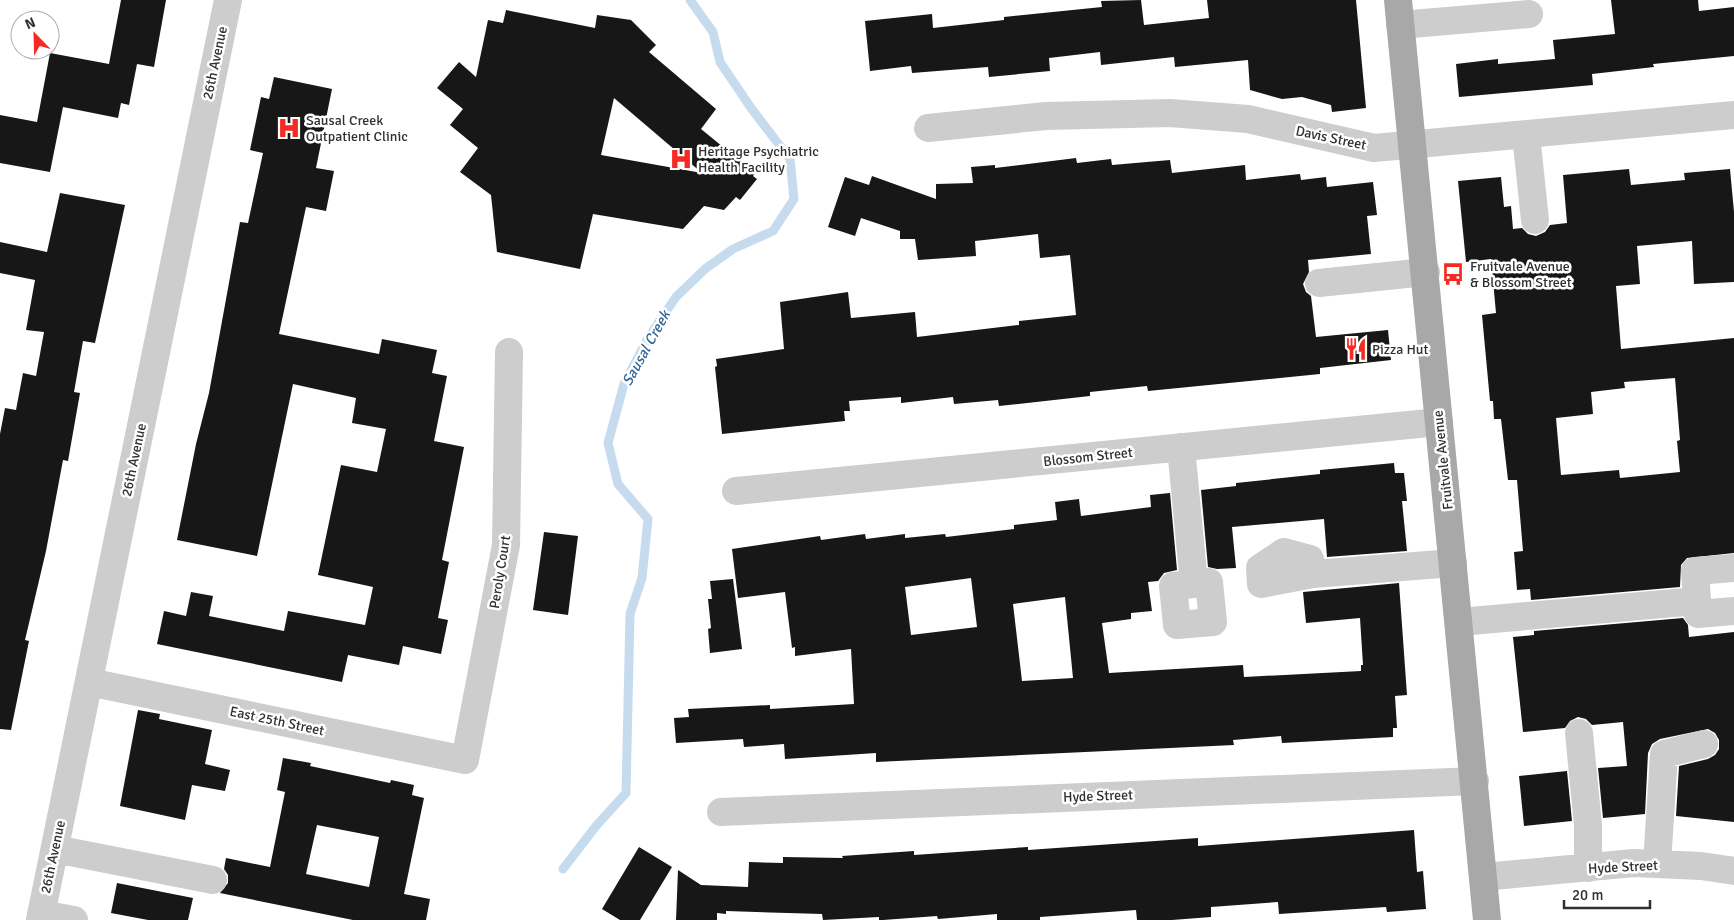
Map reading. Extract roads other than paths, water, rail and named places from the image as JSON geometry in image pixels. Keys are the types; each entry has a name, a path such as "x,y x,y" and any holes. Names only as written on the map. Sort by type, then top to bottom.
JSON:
{"main road":[{"name":"Fruitvale Avenue","path":"1399,12 1426,272 1487,920"}],"street":[{"name":"26th Avenue","path":"40,917 228,0"},
{"path":"1399,12 1529,14"},
{"name":"Davis Street","path":"928,128 1046,116 1170,113 1248,119 1374,148 1734,115"},
{"path":"1526,135 1535,220"},
{"path":"1319,283 1426,272"},
{"name":"Peroly Court","path":"465,760 506,545 509,352"},
{"name":"Blossom Street","path":"736,491 1439,422"},
{"path":"1181,447 1194,584"},
{"path":"1313,574 1453,564"},
{"path":"1734,568 1695,571 1698,614 1734,611"},
{"path":"1459,622 1697,601"},
{"name":"East 25th Street","path":"89,682 465,760"},
{"path":"1579,733 1588,825 1588,868"},
{"path":"1657,864 1664,754 1704,744"},
{"name":"Hyde Street","path":"720,812 1475,781"},
{"path":"54,849 213,880"},
{"name":"Hyde Street","path":"1482,877 1634,864 1701,866 1734,871"},
{"path":"40,917 74,920"}],"waterway":[{"name":"Sausal Creek","path":"563,869 596,826 626,793 630,614 642,578 648,519 618,484 608,443 624,384 648,338 676,297 705,269 733,249 773,231 794,199 790,159 751,108 720,62 713,32 690,0"}],"place":[{"name":"Sausal Creek Outpatient Clinic","path":"289,128"},
{"name":"Heritage Psychiatric Health Facility","path":"681,159"},
{"name":"Fruitvale Avenue & Blossom Street","path":"1453,274"},
{"name":"Pizza Hut","path":"1356,349"}]}
